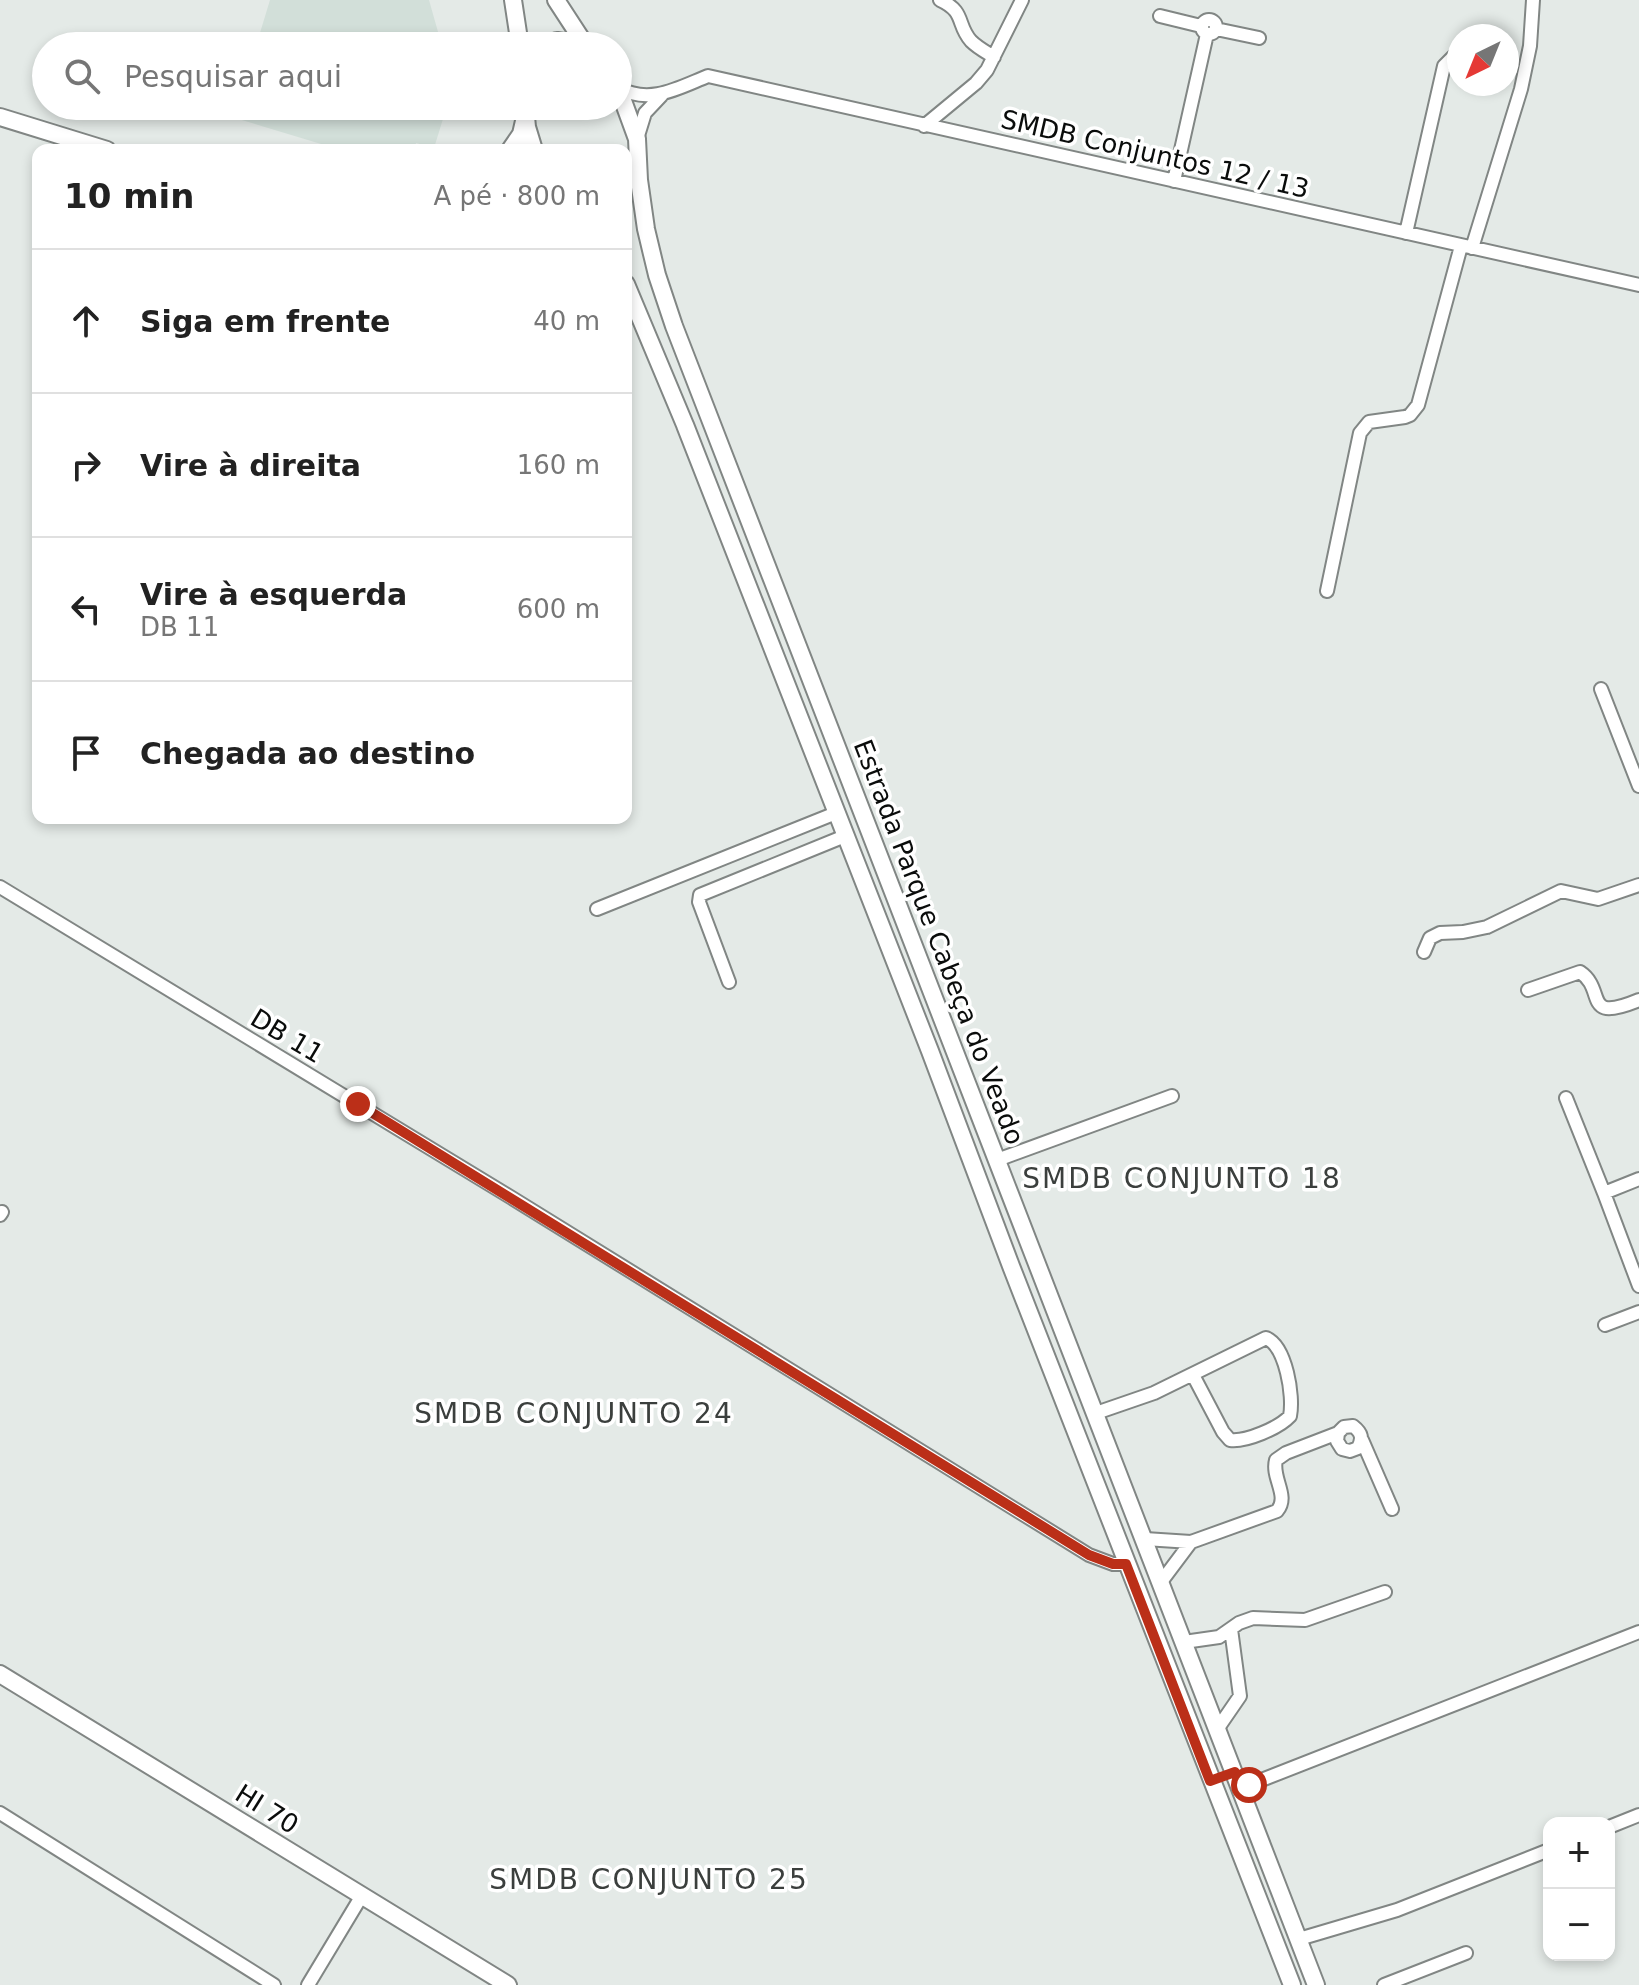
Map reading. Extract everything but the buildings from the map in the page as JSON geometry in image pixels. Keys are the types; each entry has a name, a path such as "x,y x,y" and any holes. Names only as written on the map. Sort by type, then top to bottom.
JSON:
{"main road":[{"path":"513,0 518,32"},
{"path":"556,0 576,32"},
{"path":"0,117 88,144"},
{"path":"514,144 521,134 523,120"},
{"path":"527,120 533,144"},
{"name":"Estrada Parque Cabeça do Veado","path":"630,120 637,139 639,180 657,275 674,326 1316,1985"},
{"path":"632,190 639,180"},
{"name":"Estrada Parque Cabeça do Veado","path":"632,298 669,386 1292,1985"},
{"path":"1061,1396 1087,1388"},
{"name":"HI 70","path":"0,1674 508,1985"},
{"path":"1208,1774 1232,1765"}],"street":[{"path":"940,0 953,6 960,14 970,40 994,57"},
{"path":"924,126 976,83 994,57 1022,0"},
{"path":"1327,591 1362,429 1369,422 1410,415 1418,405 1466,247 1521,89 1530,46 1533,0"},
{"path":"1160,16 1259,38"},
{"path":"1174,181 1208,29"},
{"path":"1406,233 1447,63"},
{"name":"SMDB Conjuntos 12 / 13","path":"632,94 665,93 708,76 1639,285"},
{"path":"637,139 645,113 665,93"},
{"path":"1601,689 1639,786"},
{"path":"597,909 836,813"},
{"path":"729,982 699,902 700,895 845,836"},
{"path":"1424,952 1427,942 1435,935 1487,927 1561,891 1598,899 1639,885"},
{"name":"DB 11","path":"0,887 501,1191 1089,1555 1113,1564 1126,1564"},
{"path":"1528,990 1580,972 1587,977 1600,1004 1608,1009 1617,1009 1639,1000"},
{"path":"997,1160 1172,1096"},
{"path":"1566,1098 1639,1286"},
{"path":"1604,1193 1639,1179"},
{"path":"1605,1325 1639,1312"},
{"path":"1096,1413 1154,1393 1260,1339 1271,1340 1279,1350 1286,1370 1290,1416 1282,1424 1239,1440 1230,1440 1193,1375"},
{"path":"1145,1539 1191,1542 1277,1511 1283,1503 1274,1466 1276,1460 1286,1453 1338,1433 1337,1441 1342,1449 1350,1451 1358,1448 1362,1440 1392,1509"},
{"path":"1161,1582 1191,1542"},
{"path":"1184,1642 1212,1639 1253,1618 1305,1620 1385,1592"},
{"path":"1218,1728 1240,1696 1231,1629"},
{"path":"1241,1788 1639,1632"},
{"path":"0,1813 274,1985"},
{"path":"1615,1825 1639,1815"},
{"path":"1299,1939 1397,1910 1543,1852"},
{"path":"308,1985 361,1897"},
{"path":"1384,1985 1466,1953"}],"shaded area":[{"path":"270,0 429,0 438,32 260,32"},
{"path":"242,120 443,120 435,144 321,144"}],"district":[{"name":"SMDB CONJUNTO 18","path":"1182,1178"},
{"name":"SMDB CONJUNTO 24","path":"574,1413"},
{"name":"SMDB CONJUNTO 25","path":"649,1879"}],"route":[{"path":"358,1104 1089,1555 1113,1564 1126,1564 1210,1781 1235,1772 1241,1788 1249,1785"}]}
